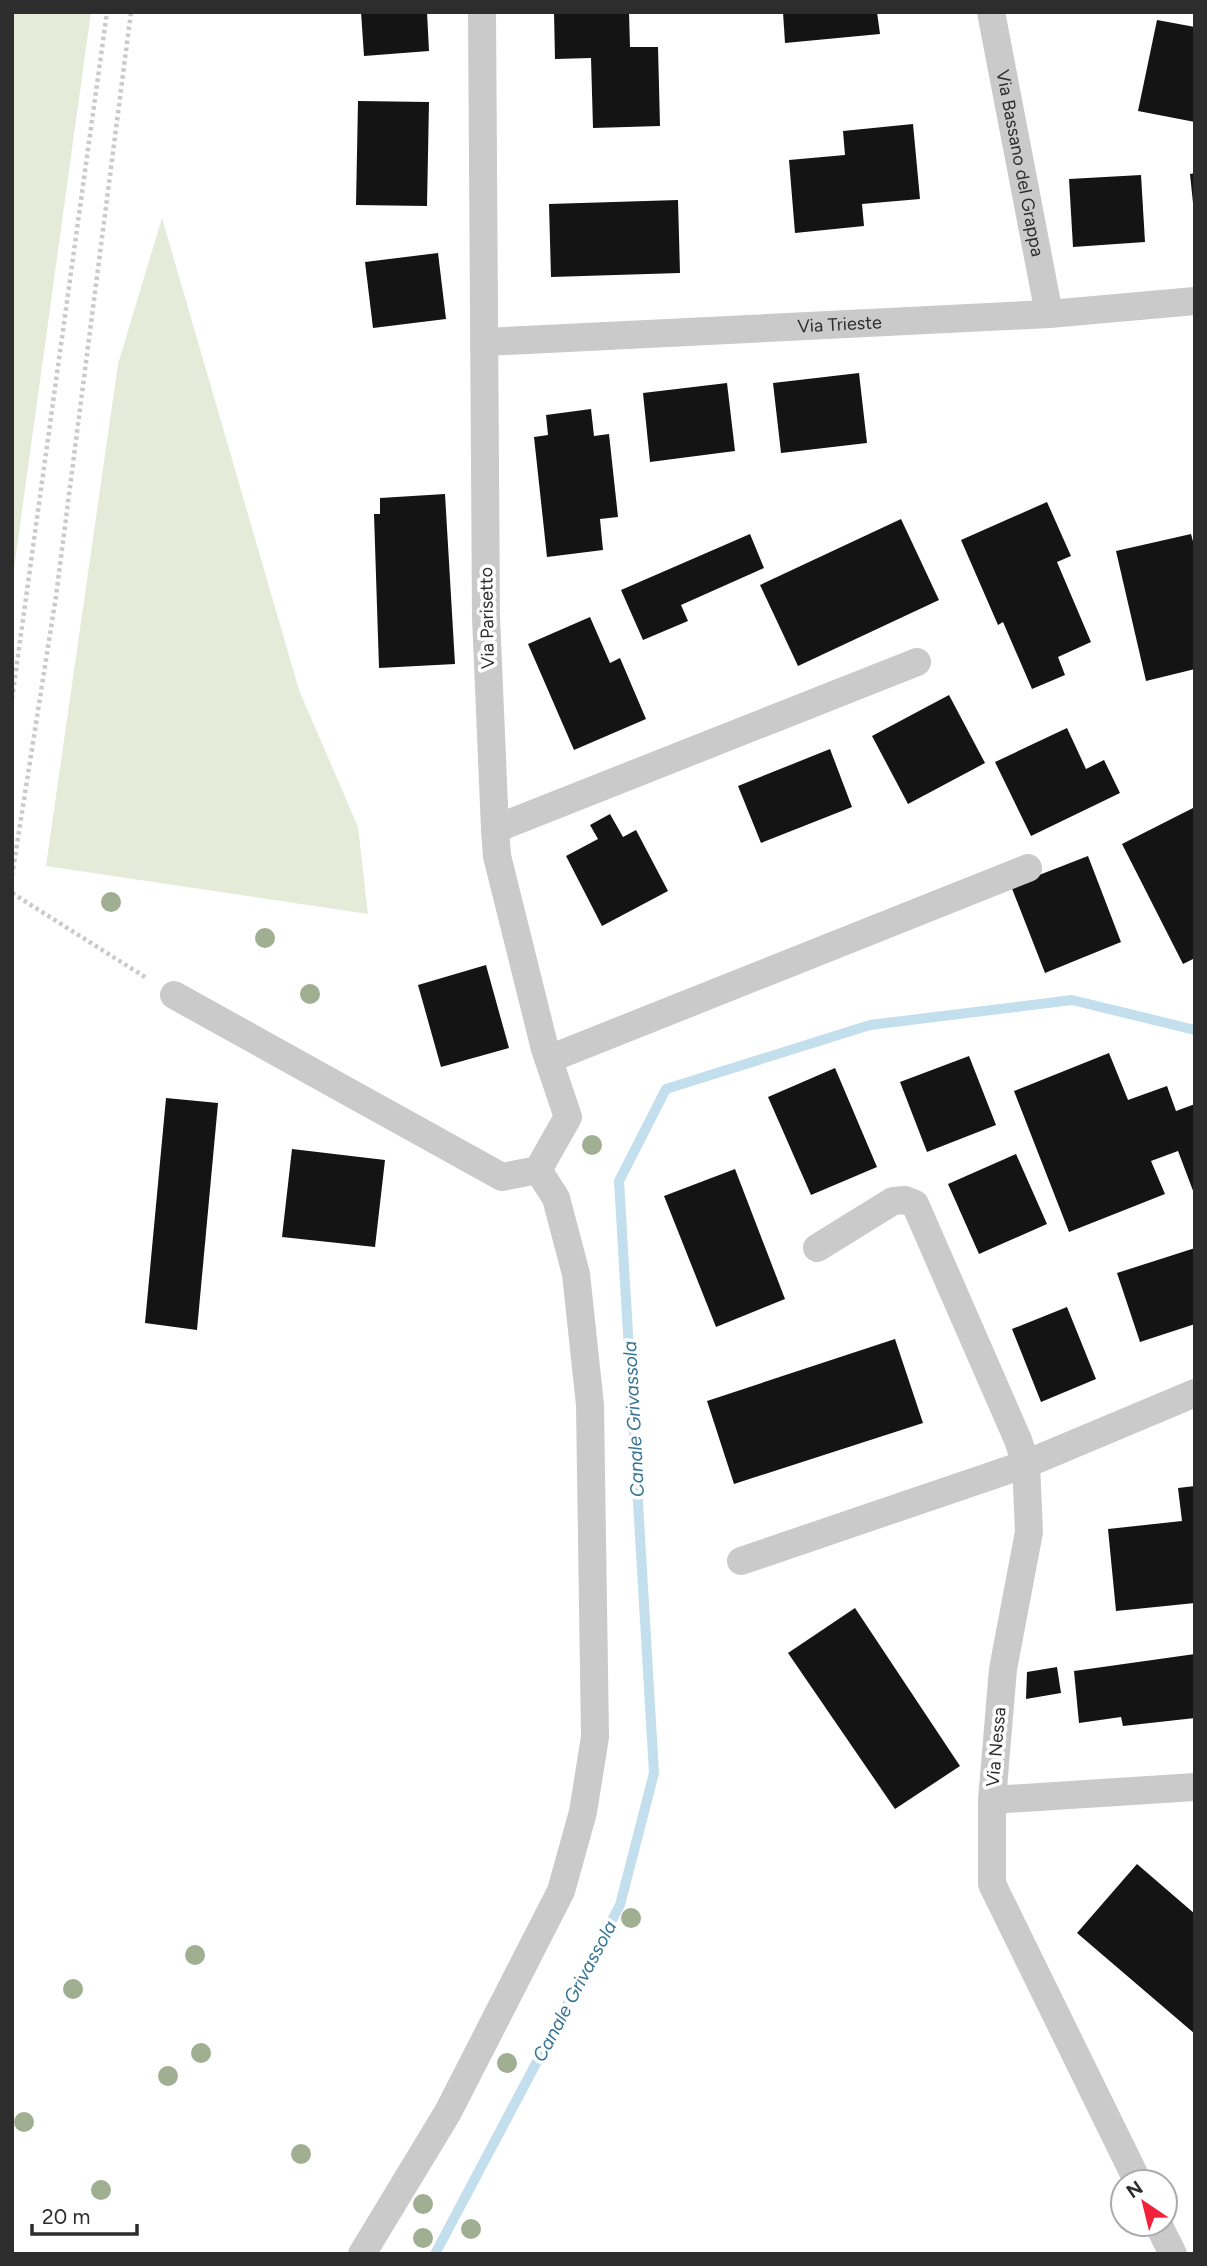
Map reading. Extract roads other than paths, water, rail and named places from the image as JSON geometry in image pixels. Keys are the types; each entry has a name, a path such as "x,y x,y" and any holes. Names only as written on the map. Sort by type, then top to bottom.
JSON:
{"street":[{"name":"Via Parisetto","path":"482,12 486,617 497,856 549,1059 568,1117 538,1170"},
{"name":"Via Bassano del Grappa","path":"991,12 1049,314"},
{"name":"Via Trieste","path":"485,342 1049,314 1195,301"},
{"path":"495,829 917,662"},
{"path":"549,1059 1028,868"},
{"path":"174,995 502,1177 538,1170 556,1198 576,1273 590,1405 595,1737 585,1800 561,1891 448,2112 362,2254"},
{"path":"817,1248 893,1202 905,1200 915,1204 922,1214 1026,1464"},
{"path":"741,1561 1026,1464 1195,1393"},
{"name":"Via Nessa","path":"1026,1464 1029,1532 1003,1669 992,1800 992,1884 1131,2168"},
{"path":"992,1800 1191,1792"},
{"path":"1165,2238 1173,2254"}],"waterway":[{"name":"Canale Grivassola","path":"435,2254 620,1905 654,1773 619,1181 666,1089 870,1025 1072,1000 1195,1030"}]}
